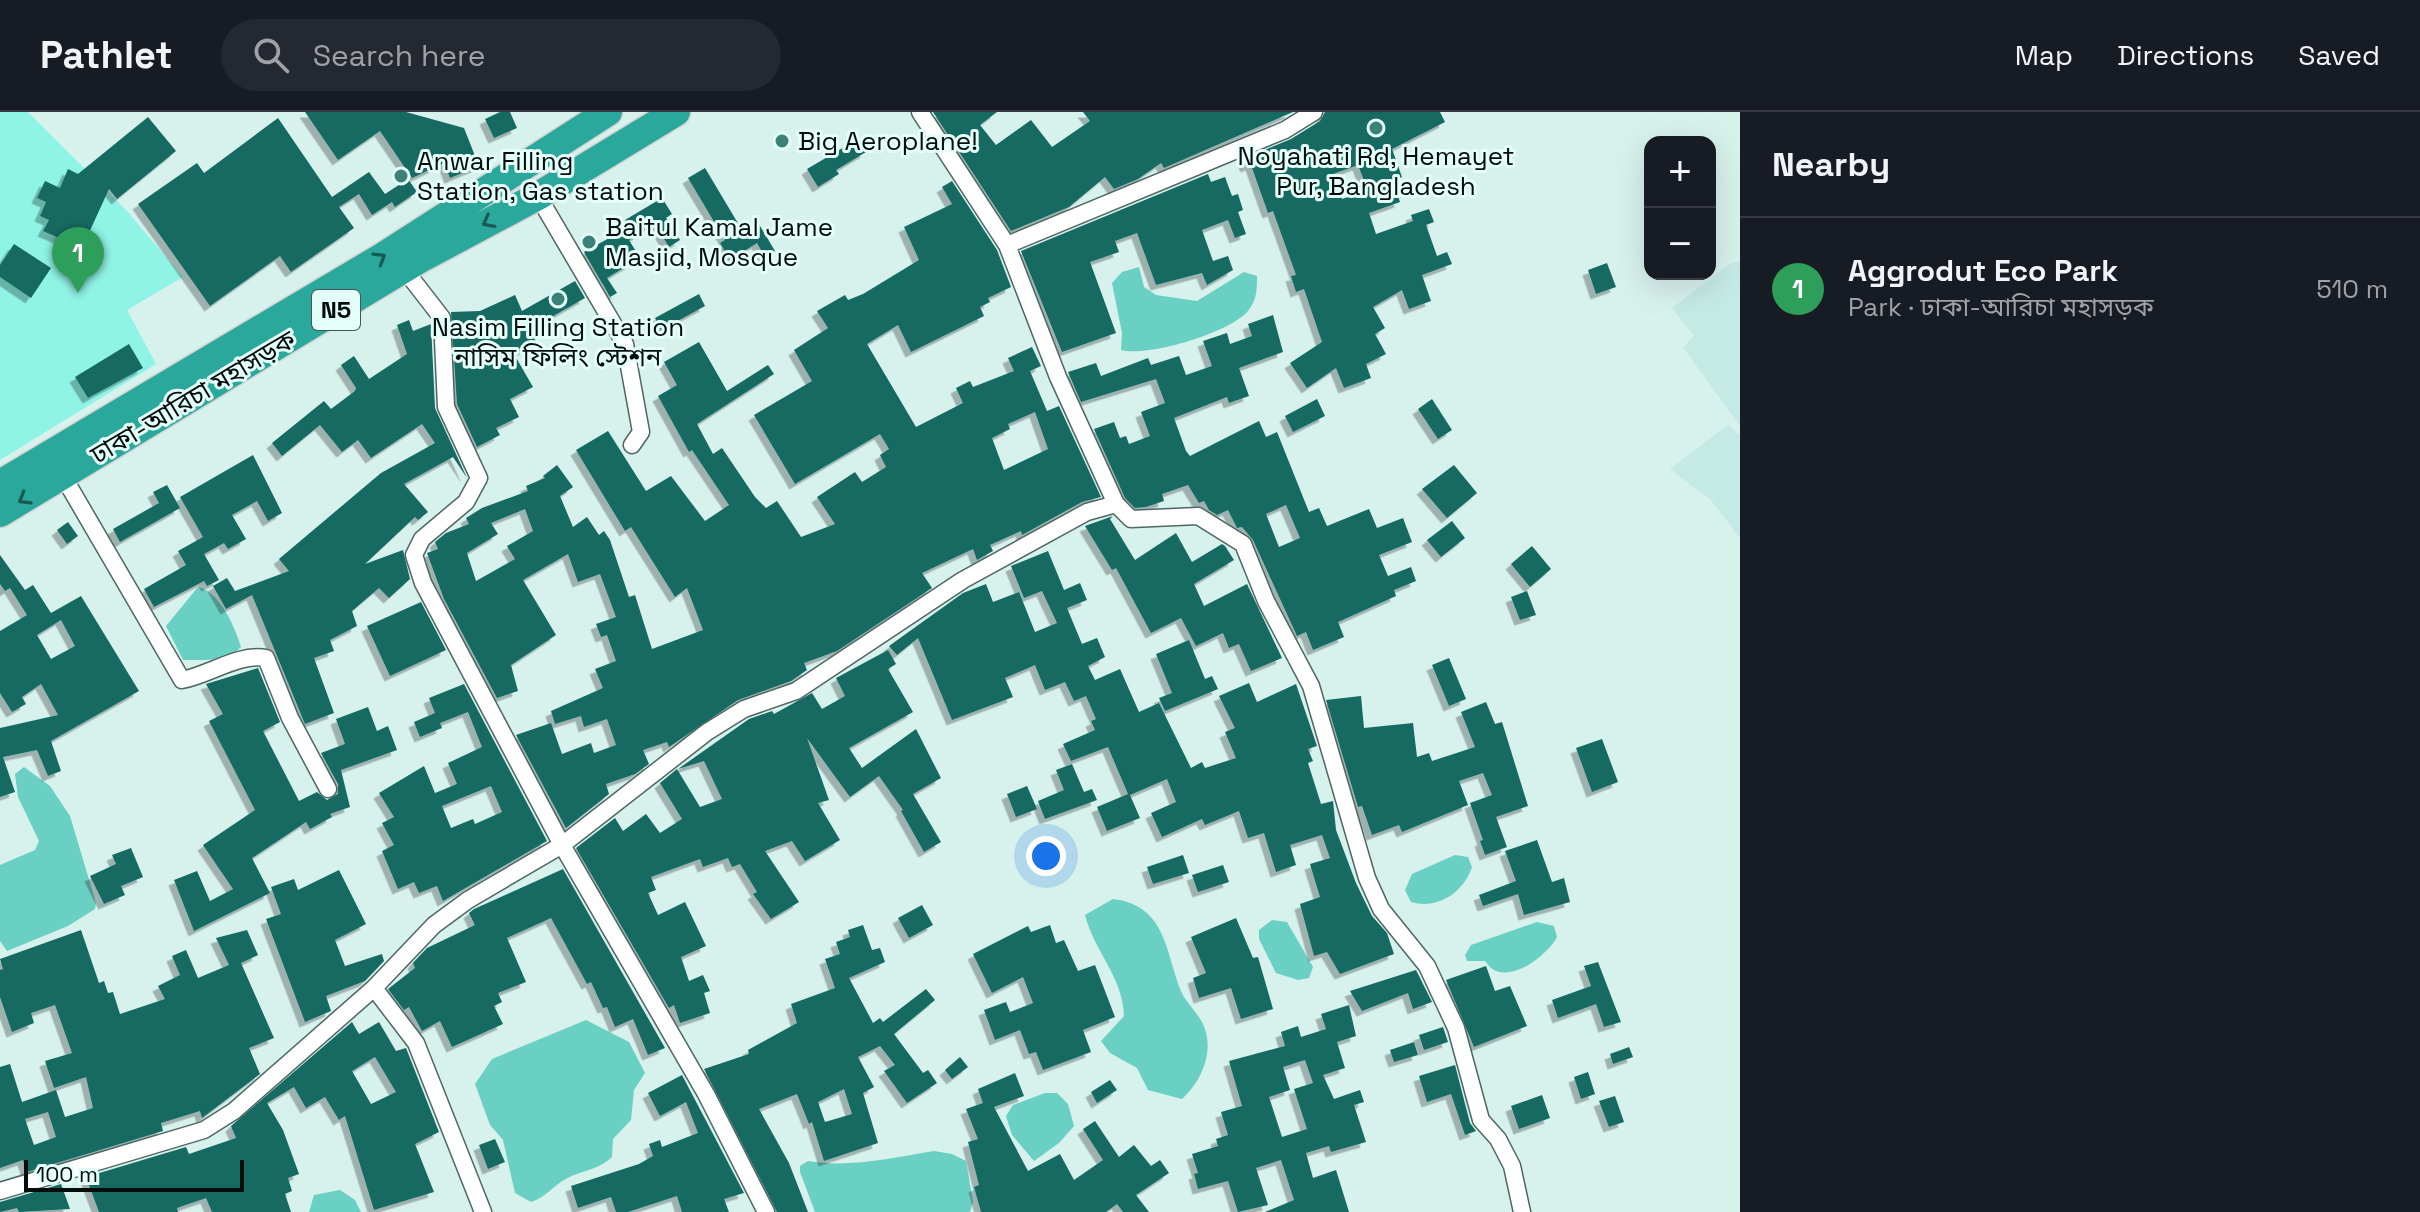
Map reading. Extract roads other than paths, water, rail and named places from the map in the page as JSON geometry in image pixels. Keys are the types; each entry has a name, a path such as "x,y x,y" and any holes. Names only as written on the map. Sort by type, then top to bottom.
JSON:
{"highway":[{"name":"ঢাকা-আরিচা মহাসড়ক","path":"0,484 382,257 608,112"},
{"name":"ঢাকা-আরিচা মহাসড়ক","path":"0,513 404,269 538,196 676,112"}],"street":[{"path":"920,112 1007,245 1058,377 1116,504 1131,519 1198,516 1243,544 1266,601 1311,686 1367,878 1381,909 1427,966 1456,1028 1481,1120 1498,1139 1512,1166 1522,1212"},
{"path":"1007,245 1285,130 1314,112"},
{"path":"538,196 625,344 641,432 632,445"},
{"path":"404,269 442,318 446,407 479,478 466,502 422,539 414,555 423,583 562,845 713,1108 766,1212"},
{"path":"63,476 182,680 205,676 253,655 266,658 290,718 328,789"},
{"path":"0,1191 204,1130 234,1111 374,988 434,925 468,900 562,845 707,732 744,709 796,691 963,580 1087,512 1116,504"},
{"path":"374,988 416,1043 483,1212"}],"place":[{"name":"Noyahati Rd, Hemayet Pur, Bangladesh","path":"1376,128"},
{"name":"Big Aeroplane!","path":"782,141"},
{"name":"Anwar Filling Station, Gas station","path":"401,176"},
{"name":"Baitul Kamal Jame Masjid, Mosque","path":"589,242"},
{"name":"Aggrodut Eco Park","path":"78,293"},
{"name":"Nasim Filling Station নাসিম ফিলিং স্টেশন","path":"558,299"}]}
